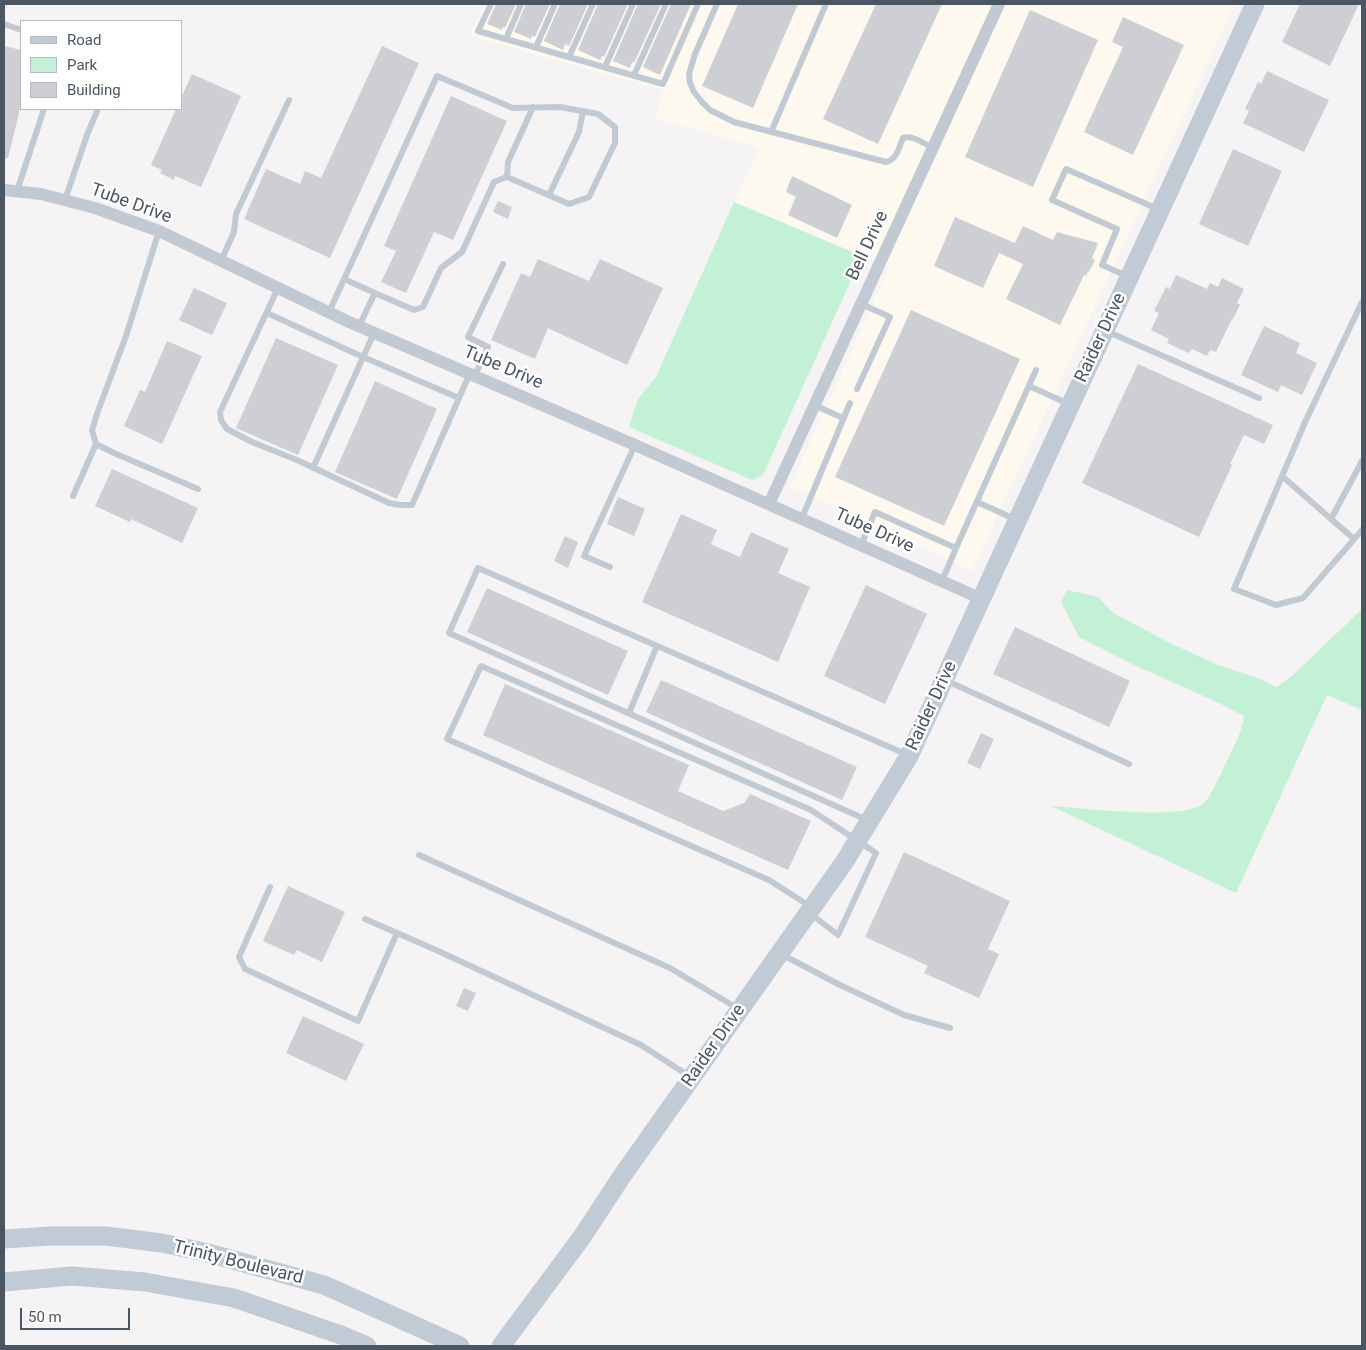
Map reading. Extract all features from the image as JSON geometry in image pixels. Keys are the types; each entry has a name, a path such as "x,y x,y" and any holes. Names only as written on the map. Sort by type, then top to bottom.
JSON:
{"main road":[{"name":"Raider Drive","path":"502,1346 582,1237 622,1176 845,861 909,756 1255,4"},
{"name":"Trinity Boulevard","path":"4,1239 50,1236 106,1236 208,1252 324,1285 460,1346"},
{"name":"Trinity Boulevard","path":"4,1282 72,1276 145,1282 234,1298 341,1334 367,1346"}],"street":[{"name":"Bell Drive","path":"769,504 999,4"},
{"name":"Tube Drive","path":"10,190 41,194 95,208 159,231 374,333 473,374 982,598"}],"lane":[{"path":"491,4 478,31 663,84 698,4"},
{"path":"506,39 521,4"},
{"path":"536,47 556,4"},
{"path":"569,57 593,4"},
{"path":"605,67 633,4"},
{"path":"634,75 666,4"},
{"path":"717,4 691,64 689,74 694,92 710,110 734,122 886,162 891,161 894,157 903,138 911,137 933,148"},
{"path":"771,132 826,4"},
{"path":"4,24 20,30"},
{"path":"329,312 344,279 437,76 513,108 560,107 583,111 598,114 615,127 615,143 589,197 569,204 508,177 494,182 462,252 441,268 423,307 414,310 344,279"},
{"path":"221,261 234,232 236,214 289,100"},
{"path":"508,177 508,162 533,107"},
{"path":"10,190 44,110"},
{"path":"65,200 98,110"},
{"path":"550,195 579,132 583,111"},
{"path":"1129,277 1102,264 1118,229 1052,200 1066,169 1159,210"},
{"path":"73,496 96,444 92,430 126,336 159,231"},
{"path":"278,288 220,412 224,426 252,442 390,503 400,505 412,504 459,398 488,347 468,337 503,264"},
{"path":"359,326 375,292"},
{"path":"1362,302 1306,420 1234,589 1276,605 1303,598 1362,530"},
{"path":"857,389 890,317 861,304"},
{"path":"266,313 459,398"},
{"path":"1104,330 1259,398"},
{"path":"313,468 374,333"},
{"path":"942,581 1036,370"},
{"path":"1029,386 1070,405"},
{"path":"802,518 850,403"},
{"path":"814,405 843,418"},
{"path":"96,444 198,489"},
{"path":"610,567 584,556 635,445"},
{"path":"1330,519 1362,461"},
{"path":"1282,476 1354,539"},
{"path":"977,502 1018,521"},
{"path":"861,545 875,512 956,548"},
{"path":"869,821 449,633 478,568 909,756"},
{"path":"628,713 657,646"},
{"path":"481,666 811,810 858,840 876,853 838,935 811,910 769,880 447,738 481,666"},
{"path":"944,680 1129,764"},
{"path":"419,855 670,968 740,1009"},
{"path":"270,887 239,958 245,969 358,1021 398,933"},
{"path":"364,919 641,1044 691,1078"},
{"path":"780,953 838,984 904,1015 950,1028"}],"shaded area":[{"path":"485,4 1235,4 972,571 790,487 889,267 734,202 759,147 655,119 664,90 470,36"}],"green space":[{"path":"734,202 862,256 763,475 752,480 629,427 638,399 656,377"},
{"path":"1067,590 1098,597 1113,613 1172,644 1218,665 1255,677 1277,687 1293,675 1362,609 1362,710 1327,695 1236,893 1051,806 1107,811 1155,812 1193,808 1204,803 1213,790 1237,740 1244,716 1134,665 1079,637 1061,602"}],"building":[{"path":"496,4 516,4 505,28 503,27 502,30 487,24"},
{"path":"526,4 550,4 535,37 532,36 531,39 514,32"},
{"path":"560,4 588,4 569,46 565,44 563,50 544,41"},
{"path":"598,4 628,4 604,57 602,56 600,60 578,50"},
{"path":"638,4 661,4 630,68 613,61"},
{"path":"671,4 691,4 660,75 643,67"},
{"path":"738,4 798,4 753,108 702,86"},
{"path":"876,4 942,4 878,144 823,119"},
{"path":"1300,4 1359,4 1330,66 1282,42"},
{"path":"1030,10 1098,40 1033,187 965,157"},
{"path":"1123,17 1184,45 1133,155 1084,132 1123,47 1112,42"},
{"path":"4,46 20,50 20,109 8,158 4,158"},
{"path":"382,46 419,63 330,258 244,219 266,169 300,184 305,171 321,178"},
{"path":"1267,71 1329,100 1304,152 1243,123 1249,111 1245,109 1258,82 1261,84"},
{"path":"192,74 241,96 201,187 175,176 174,180 160,173 162,170 151,165 176,110 182,110 182,96"},
{"path":"451,96 507,121 453,240 434,232 406,293 381,282 396,251 384,246"},
{"path":"1233,149 1282,171 1248,246 1199,224"},
{"path":"792,176 852,205 837,238 788,215 796,197 786,192"},
{"path":"498,201 512,207 508,219 493,212"},
{"path":"955,217 1015,243 1023,226 1053,240 1057,232 1098,243 1092,258 1095,260 1089,272 1086,276 1084,275 1060,325 1006,299 1023,264 999,253 983,288 934,266"},
{"path":"538,259 589,281 600,259 663,288 627,365 548,328 535,359 491,340 521,273 530,277"},
{"path":"1176,275 1207,289 1210,283 1218,287 1222,278 1244,289 1237,303 1240,305 1216,352 1210,350 1207,356 1192,349 1189,353 1167,343 1169,339 1151,330 1159,313 1154,311 1166,287 1170,289"},
{"path":"194,288 227,303 212,335 179,320"},
{"path":"911,310 1020,359 944,526 835,477"},
{"path":"1264,326 1300,343 1296,353 1317,363 1302,395 1281,385 1278,392 1241,375"},
{"path":"276,338 338,365 298,455 236,428"},
{"path":"167,341 202,356 162,444 124,426 140,390 145,392"},
{"path":"1138,364 1273,425 1264,444 1244,435 1199,537 1082,483"},
{"path":"375,381 437,409 397,499 335,472"},
{"path":"112,469 198,508 182,543 131,519 130,522 95,506"},
{"path":"618,497 645,509 634,536 607,524"},
{"path":"681,514 717,530 711,544 740,557 751,532 789,549 778,573 810,587 778,662 642,602"},
{"path":"565,536 578,542 568,568 554,561"},
{"path":"866,585 927,614 885,704 824,676"},
{"path":"487,588 628,651 608,695 467,632"},
{"path":"1015,627 1130,681 1109,727 993,674"},
{"path":"661,680 857,767 842,800 646,712"},
{"path":"505,684 689,765 678,791 723,811 744,803 750,794 811,821 788,870 483,735"},
{"path":"981,733 994,739 980,769 967,763"},
{"path":"904,852 1010,901 988,949 999,954 979,998 924,973 928,966 865,937"},
{"path":"288,886 345,912 322,962 297,950 294,955 263,941"},
{"path":"464,988 476,993 468,1011 456,1006"},
{"path":"303,1016 364,1044 346,1081 286,1053"}]}
